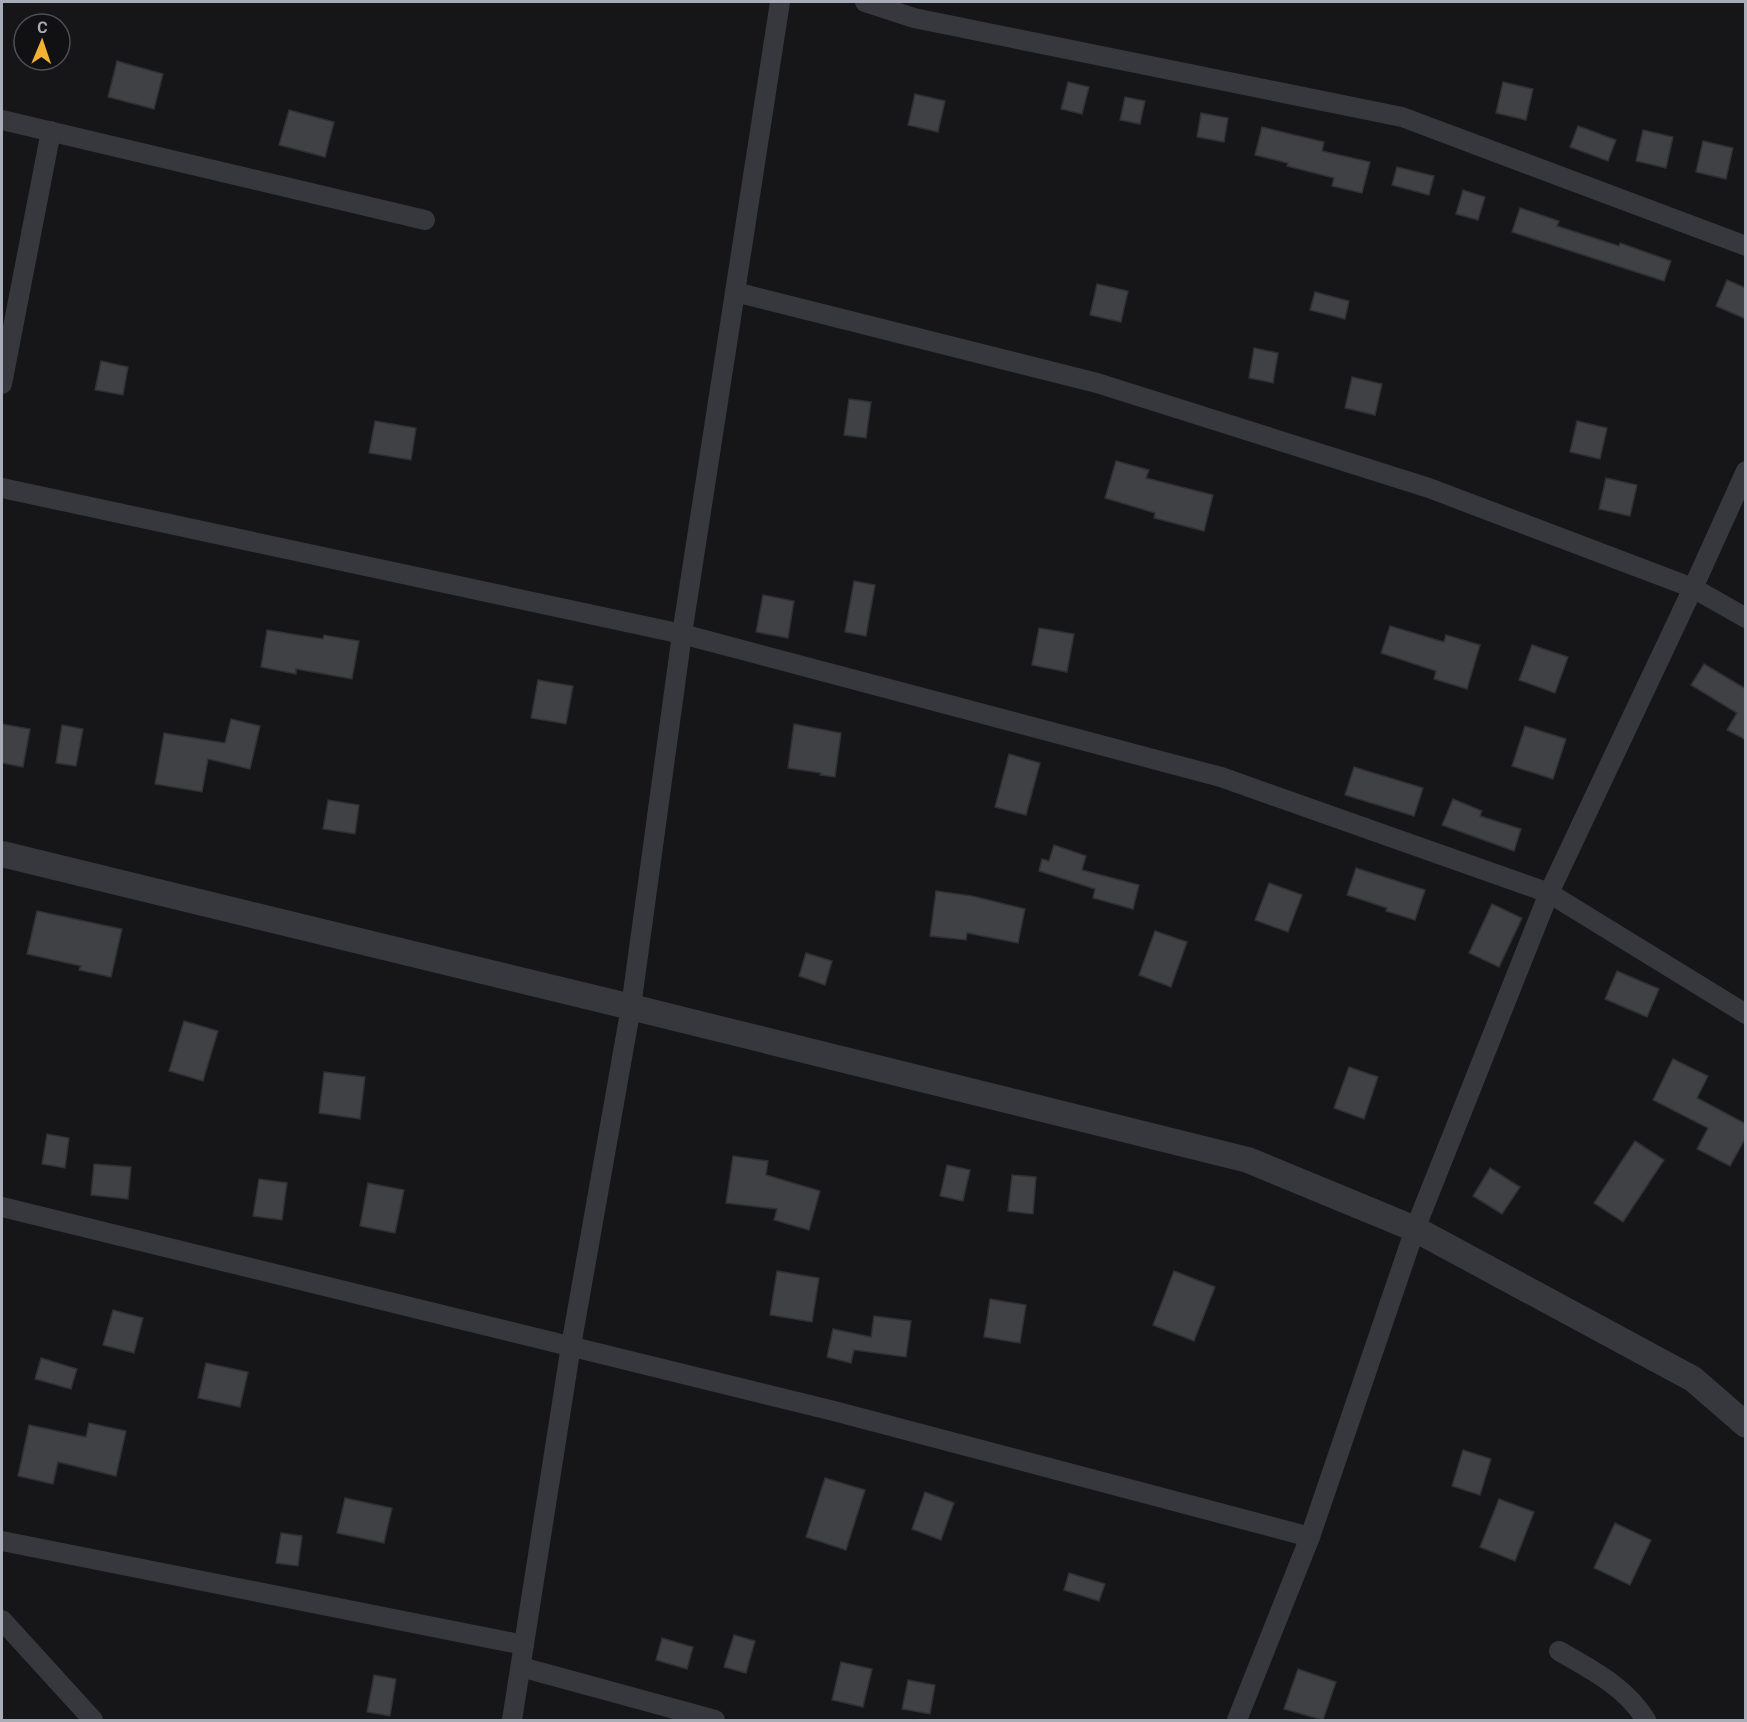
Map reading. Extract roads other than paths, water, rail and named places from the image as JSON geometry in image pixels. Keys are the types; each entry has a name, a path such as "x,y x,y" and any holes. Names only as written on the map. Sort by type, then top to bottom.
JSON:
{"street":[{"path":"512,1720 571,1346 631,1007 682,634 780,2"},
{"path":"865,2 914,18 1402,117 1746,246"},
{"path":"2,120 425,220"},
{"path":"2,384 51,131"},
{"path":"735,292 1096,382 1429,488 1694,588 1746,618"},
{"path":"1237,1720 1310,1538 1415,1229 1549,892 1694,588 1746,471"},
{"path":"2,488 682,634 1221,777 1549,892 1746,1014"},
{"path":"2,854 1248,1160 1415,1229 1693,1379 1746,1425"},
{"path":"2,1207 834,1412 1310,1538"},
{"path":"2,1541 524,1645"},
{"path":"2,1620 93,1720"},
{"path":"1559,1651 1611,1680 1641,1711 1646,1720"},
{"path":"520,1667 715,1720"}]}
